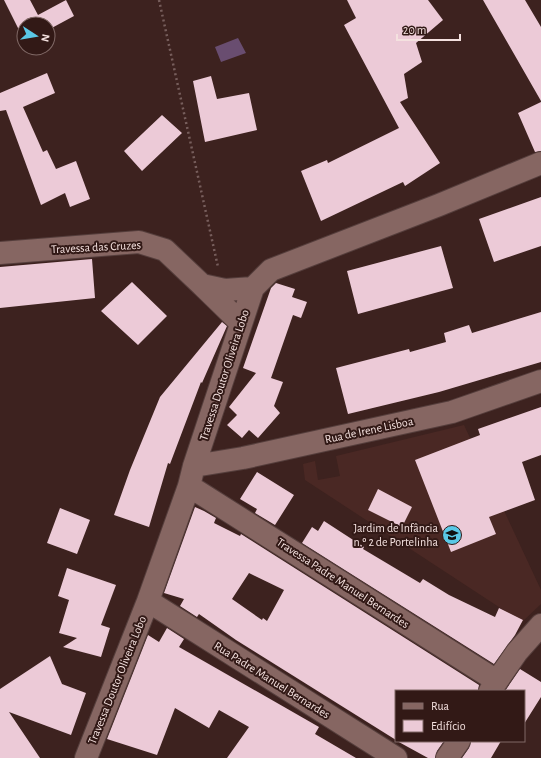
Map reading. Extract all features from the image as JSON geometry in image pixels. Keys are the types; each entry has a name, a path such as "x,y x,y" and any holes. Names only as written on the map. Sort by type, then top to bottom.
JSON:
{"street":[{"name":"Travessa Doutor Oliveira Lobo","path":"86,758 148,601 253,288 271,270 439,205 541,163"},
{"name":"Travessa das Cruzes","path":"0,254 140,242 165,250 241,324"},
{"path":"202,285 225,290 253,288"},
{"name":"Rua de Irene Lisboa","path":"191,476 242,458 452,412 541,381"},
{"name":"Travessa Padre Manuel Bernardes","path":"191,476 493,686"},
{"name":"Rua Padre Manuel Bernardes","path":"148,601 396,758"},
{"path":"493,686 517,652 541,626"},
{"path":"447,758 458,742"}],"path":[{"path":"159,0 225,290"}],"shaded area":[{"path":"238,38 246,53 221,62 215,47"},
{"name":"Jardim de Infância n.º 2 de Portelinha","path":"464,425 541,590 541,604 522,622 305,480 303,464 315,461 318,480 340,476 336,456"}],"building":[{"path":"4,0 30,0 38,15 66,0 74,16 56,26 56,16 16,16 16,24"},
{"path":"347,0 428,0 443,20 416,43 422,62 404,74 408,98 400,102 440,163 405,186 403,182 321,221 301,171 327,160 328,163 399,128 344,25 356,18"},
{"path":"483,0 525,0 541,27 541,101"},
{"path":"47,73 55,93 23,107 43,152 47,150 56,169 76,161 90,199 70,207 65,193 41,205 6,110 0,111 0,93"},
{"path":"211,76 217,99 249,93 257,130 205,142 193,81"},
{"path":"541,102 541,151 535,152 518,113"},
{"path":"162,115 182,133 142,171 124,151"},
{"path":"541,197 541,246 494,262 479,219"},
{"path":"441,246 453,288 358,314 347,271"},
{"path":"92,259 95,298 0,308 0,267"},
{"path":"132,282 167,316 138,345 101,311"},
{"path":"276,283 295,289 292,297 307,302 301,318 293,315 271,378 283,382 274,406 280,413 258,438 249,430 242,438 227,425 237,415 229,407 256,373 243,368 271,288"},
{"path":"541,312 541,362 439,392 348,414 336,368 409,349 410,352 446,342 444,333 469,325 472,333"},
{"path":"222,322 227,326 202,383 201,382 170,464 168,463 149,527 114,515 130,470 160,397"},
{"path":"541,407 541,455 522,462 535,500 489,517 496,534 451,552 415,460 480,435 478,429"},
{"path":"257,472 294,495 275,525 255,513 257,509 240,499"},
{"path":"378,489 412,507 402,527 368,510"},
{"path":"195,507 216,518 214,523 240,536 241,534 479,685 478,690 395,690 395,739 236,640 199,614 197,617 180,606 184,599 164,593","holes":["249,573 284,590 267,621 263,618 262,620 232,599"]},
{"path":"60,508 90,520 77,554 47,543"},
{"path":"324,521 364,547 363,549 420,583 423,579 449,595 495,617 499,608 523,620 515,635 494,664 302,543 312,527 318,531"},
{"path":"67,568 116,585 101,625 110,628 101,657 63,647 77,638 59,633 69,600 58,596"},
{"path":"167,628 184,639 179,647 319,727 315,734 356,758 227,758 249,727 219,710 209,728 175,708 157,755 107,739 148,635 159,642"},
{"path":"50,656 62,684 86,693 71,735 9,712 40,758 0,758 0,689"},
{"path":"520,669 541,682 541,697 525,722 525,690 506,690"},
{"path":"399,742 443,742 437,751 435,758 428,758"},
{"path":"471,742 500,742 491,758 462,758 469,748"}],"place":[{"name":"Jardim de Infância n.º 2 de Portelinha","path":"452,535"}]}
